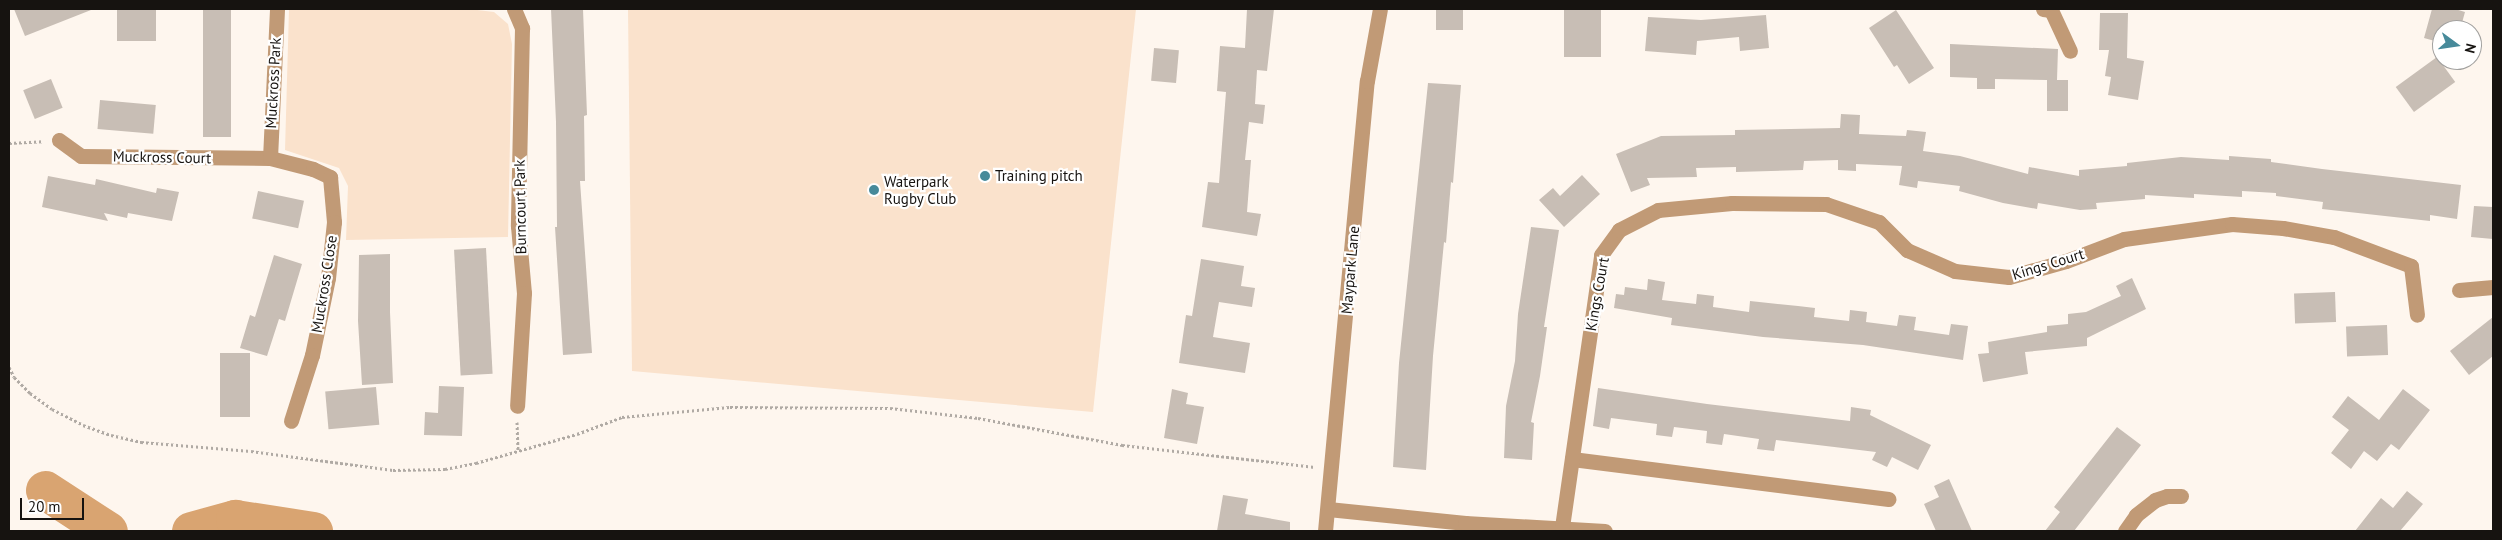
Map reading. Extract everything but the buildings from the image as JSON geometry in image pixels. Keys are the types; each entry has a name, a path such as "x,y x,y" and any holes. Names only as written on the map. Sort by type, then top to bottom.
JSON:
{"street":[{"name":"Muckross Park","path":"270,158 277,9"},
{"name":"Burncourt Park","path":"514,9 522,28 518,226 524,292 517,406"},
{"name":"Maypark Lane","path":"1325,531 1367,81 1380,9"},
{"path":"2048,9 2070,51"},
{"name":"Muckross Court","path":"59,140 81,156 270,158"},
{"name":"Muckross Close","path":"270,158 313,169 330,178 334,222 328,278 312,356 291,421"},
{"name":"Kings Court","path":"1562,527 1601,255 1619,230 1658,210 1732,203 1826,204 1879,222 1907,250 1955,271 2009,277 2066,261 2124,239 2232,224 2283,228 2334,237 2411,266 2416,315"},
{"path":"2459,290 2493,287"},
{"path":"1572,459 1888,499"},
{"path":"2125,531 2136,515 2155,500 2167,496 2181,496"},
{"path":"1328,509 1465,523 1562,527 1605,531"},
{"path":"1449,531 1465,523"}],"path":[{"path":"9,144 59,140"},
{"path":"9,368 14,377 30,393 52,409 83,425 111,435 141,442 241,450 393,470 418,471 476,463 578,434 622,417 654,412 730,407 890,408 978,418 1122,445 1332,469"},
{"path":"517,406 518,450"}],"shaded area":[{"path":"289,9 469,9 494,12 508,24 512,44 508,237 346,240 348,186 339,168 285,150"},
{"name":"Waterpark Rugby Club","path":"628,9 1136,9 1093,412 632,371"}],"waterway":[{"path":"45,490 108,531"},
{"path":"191,531 235,519 313,531"}],"place":[{"name":"Training pitch","path":"985,176"},
{"name":"Waterpark Rugby Club","path":"874,190"}]}
